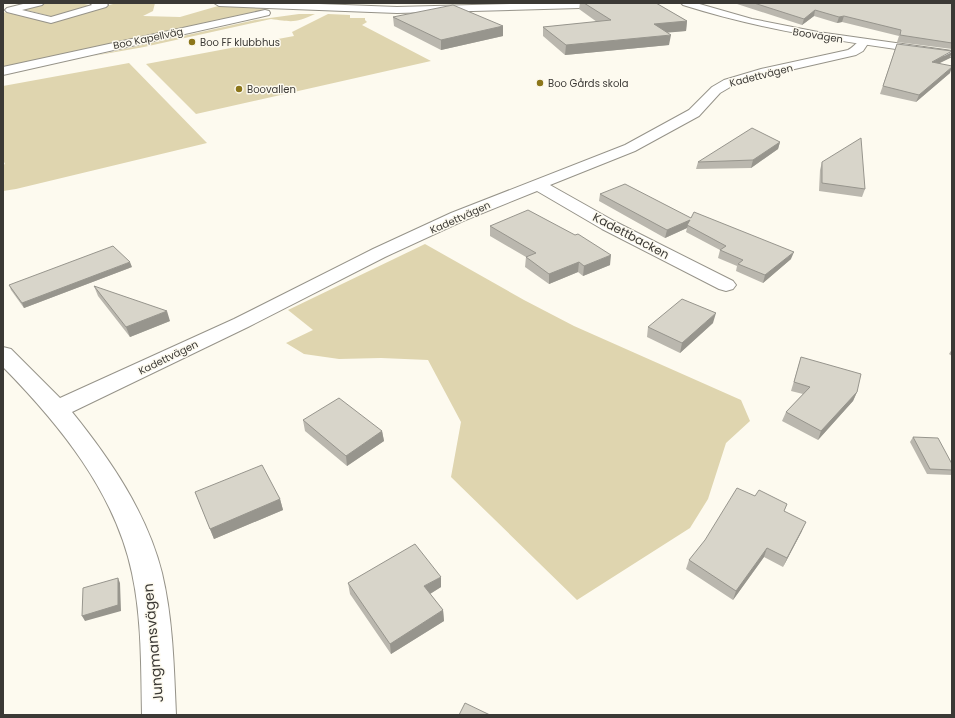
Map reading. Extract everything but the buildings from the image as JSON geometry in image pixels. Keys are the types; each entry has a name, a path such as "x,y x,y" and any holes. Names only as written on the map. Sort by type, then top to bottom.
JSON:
{"street":[{"path":"39,3 10,10 51,20 103,5 95,3"},
{"path":"219,3 397,10 651,3"},
{"name":"Boovägen","path":"686,3 721,14 777,28 952,54"},
{"name":"Boo Kapellväg","path":"3,71 294,6"},
{"name":"Kadettvägen","path":"57,409 241,323 379,253 475,209 630,148 694,113 716,90 728,83 761,73 852,54 864,42"},
{"name":"Kadettbacken","path":"538,185 608,225 726,285"},
{"name":"Jungmansvägen","path":"3,354 57,409 106,477 132,525 143,559 151,594 159,715"}],"shaded area":[{"path":"47,3 80,3 93,6 54,17 22,9"},
{"path":"110,3 155,3 153,11 143,16 180,17 218,6 274,8 3,67 3,12 52,22 113,4"},
{"path":"299,14 315,14 294,21 271,19 144,47 93,56 255,20"},
{"name":"Boovallen","path":"328,14 350,15 350,18 365,18 367,22 362,25 431,61 196,114 146,64 294,36 292,32"},
{"path":"129,63 207,143 3,191 3,165 5,164 3,160 3,86"},
{"path":"425,244 524,300 574,326 741,400 750,421 726,443 708,499 690,528 577,600 451,477 461,422 428,360 381,358 339,359 304,354 286,343 313,330 288,310"}],"place":[{"name":"Boo FF klubbhus","path":"192,42"},
{"name":"Boo Gårds skola","path":"540,83"},
{"name":"Boovallen","path":"239,89"}]}
